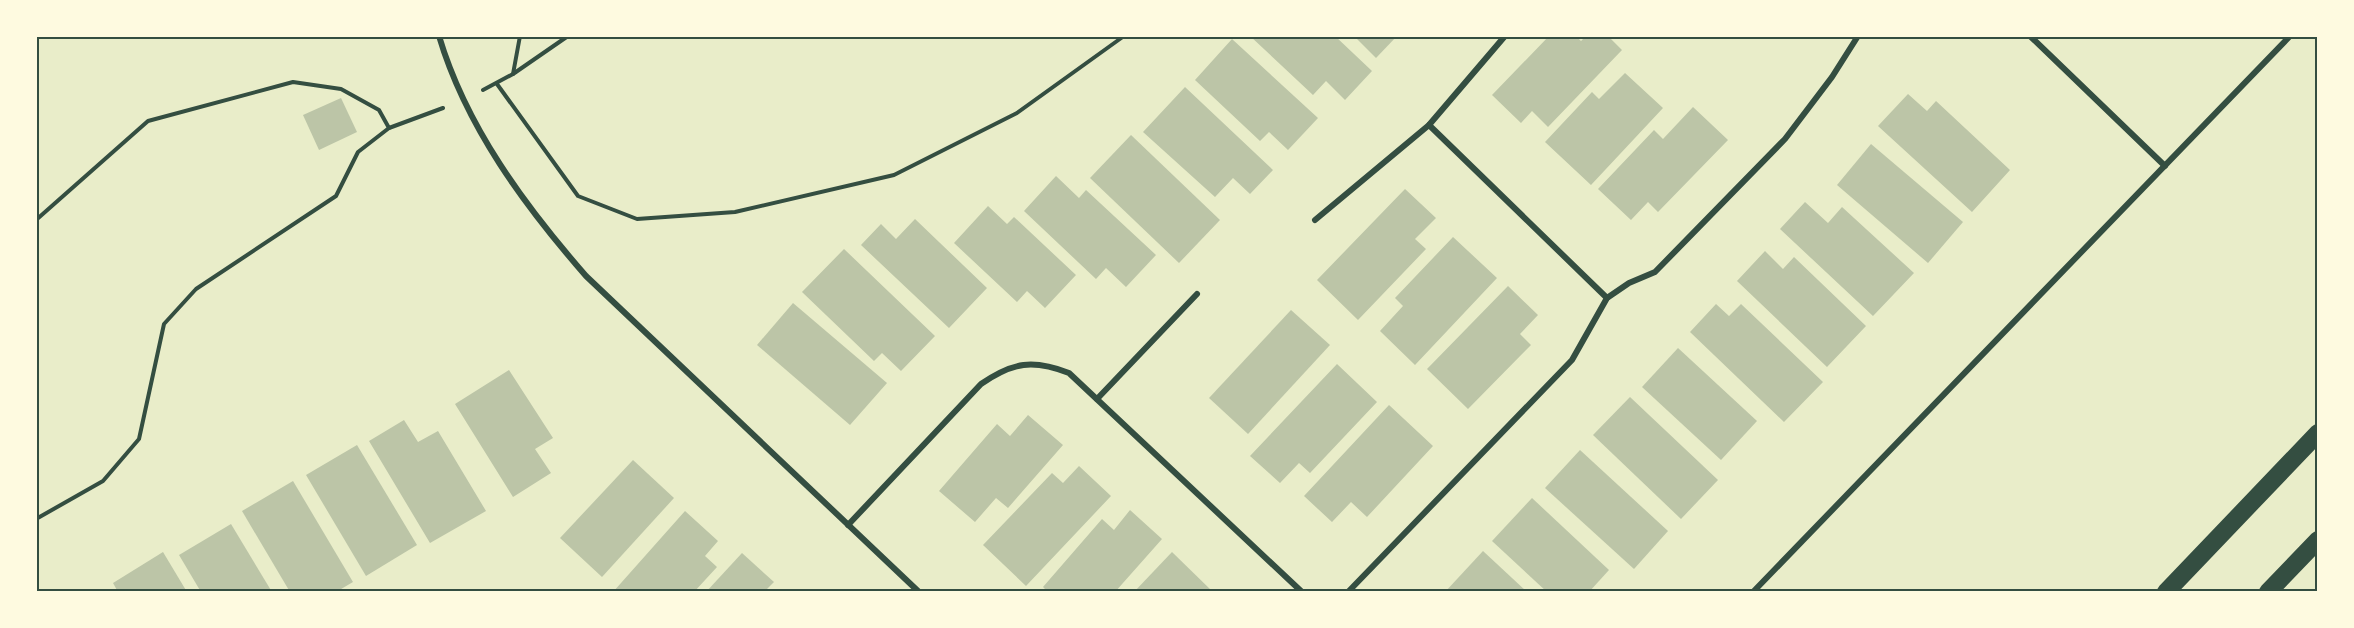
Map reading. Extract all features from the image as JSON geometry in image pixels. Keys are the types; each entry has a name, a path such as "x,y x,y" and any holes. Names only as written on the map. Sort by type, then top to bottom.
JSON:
{"highway":[{"path":"2166,592 2318,433"},
{"path":"2268,592 2318,540"}],"street":[{"path":"439,36 476,122 515,188 586,276 919,592"},
{"path":"1315,220 1429,125 1504,36"},
{"path":"1348,592 1572,360 1607,298 1629,283 1654,272 1785,139 1832,77 1858,36"},
{"path":"2030,36 2164,166"},
{"path":"1753,592 2290,36"},
{"path":"1429,125 1607,298"},
{"path":"1097,399 1197,294"},
{"path":"848,525 981,384 1002,369 1043,363 1069,373 1302,592"}],"path":[{"path":"513,74 520,36"},
{"path":"497,84 578,196 638,219 735,212 894,175 1017,113 1124,36"},
{"path":"36,220 148,122 293,82 341,89 379,110 389,128 358,152 336,196 196,289 164,324 139,439 104,481 36,519"}],"building":[{"path":"1250,36 1335,36 1372,71 1345,100 1326,81 1313,95"},
{"path":"1354,36 1397,36 1376,58"},
{"path":"1549,36 1576,36 1581,41 1586,36 1608,36 1622,50 1548,127 1532,111 1521,123 1492,95"},
{"path":"1232,39 1318,118 1288,150 1269,132 1260,141 1195,80"},
{"path":"1625,73 1663,108 1591,185 1545,142 1592,92 1599,99"},
{"path":"1185,87 1273,170 1250,194 1233,178 1215,197 1143,132"},
{"path":"1908,94 1927,111 1936,101 2010,170 1972,212 1878,126"},
{"path":"341,98 357,132 319,150 303,115"},
{"path":"1693,107 1728,140 1658,212 1648,202 1631,220 1598,189 1654,130 1663,139"},
{"path":"1131,135 1220,220 1179,263 1090,178"},
{"path":"1871,144 1963,222 1928,263 1837,185"},
{"path":"1056,176 1079,198 1086,190 1156,255 1126,287 1106,268 1096,279 1024,211"},
{"path":"1405,189 1436,218 1415,239 1426,249 1358,320 1317,280"},
{"path":"1805,202 1828,223 1842,207 1914,273 1873,316 1780,229"},
{"path":"988,206 1007,224 1014,217 1076,275 1045,308 1027,291 1017,302 954,243"},
{"path":"915,219 987,288 949,328 861,245 881,224 896,239"},
{"path":"1453,237 1497,278 1415,365 1380,331 1403,306 1395,298"},
{"path":"844,249 935,336 901,371 882,353 874,361 802,292"},
{"path":"1765,251 1783,269 1794,257 1866,326 1827,367 1737,281"},
{"path":"1508,286 1538,315 1520,334 1531,345 1468,409 1427,369"},
{"path":"793,303 887,383 850,425 757,345"},
{"path":"1716,304 1729,316 1741,304 1823,382 1784,422 1690,332"},
{"path":"1291,310 1330,345 1248,434 1209,398"},
{"path":"1678,348 1757,421 1721,460 1642,387"},
{"path":"1337,364 1377,402 1310,473 1299,463 1280,483 1250,456"},
{"path":"509,370 553,438 535,449 551,473 513,497 455,404"},
{"path":"1630,397 1718,480 1681,519 1593,435"},
{"path":"1389,405 1433,446 1367,517 1351,502 1332,522 1304,496"},
{"path":"1028,415 1063,445 1008,508 996,498 975,522 939,491 997,424 1010,436"},
{"path":"404,420 418,442 438,431 486,511 430,543 369,441"},
{"path":"357,445 417,545 366,576 306,475"},
{"path":"1580,450 1668,531 1634,569 1545,488"},
{"path":"633,460 674,498 602,577 560,538"},
{"path":"1079,466 1111,496 1026,586 983,545 1052,473 1063,483"},
{"path":"293,481 353,582 336,592 290,592 242,511"},
{"path":"1532,498 1609,570 1589,592 1547,592 1492,541"},
{"path":"1130,510 1162,539 1115,592 1048,592 1043,587 1102,519 1114,530"},
{"path":"685,511 718,541 705,556 717,567 694,592 613,592"},
{"path":"231,524 272,592 201,592 179,555"},
{"path":"1483,551 1527,592 1445,592"},
{"path":"163,552 187,592 118,592 113,583"},
{"path":"1172,552 1213,592 1134,592"},
{"path":"742,553 774,582 764,592 706,592"}]}
